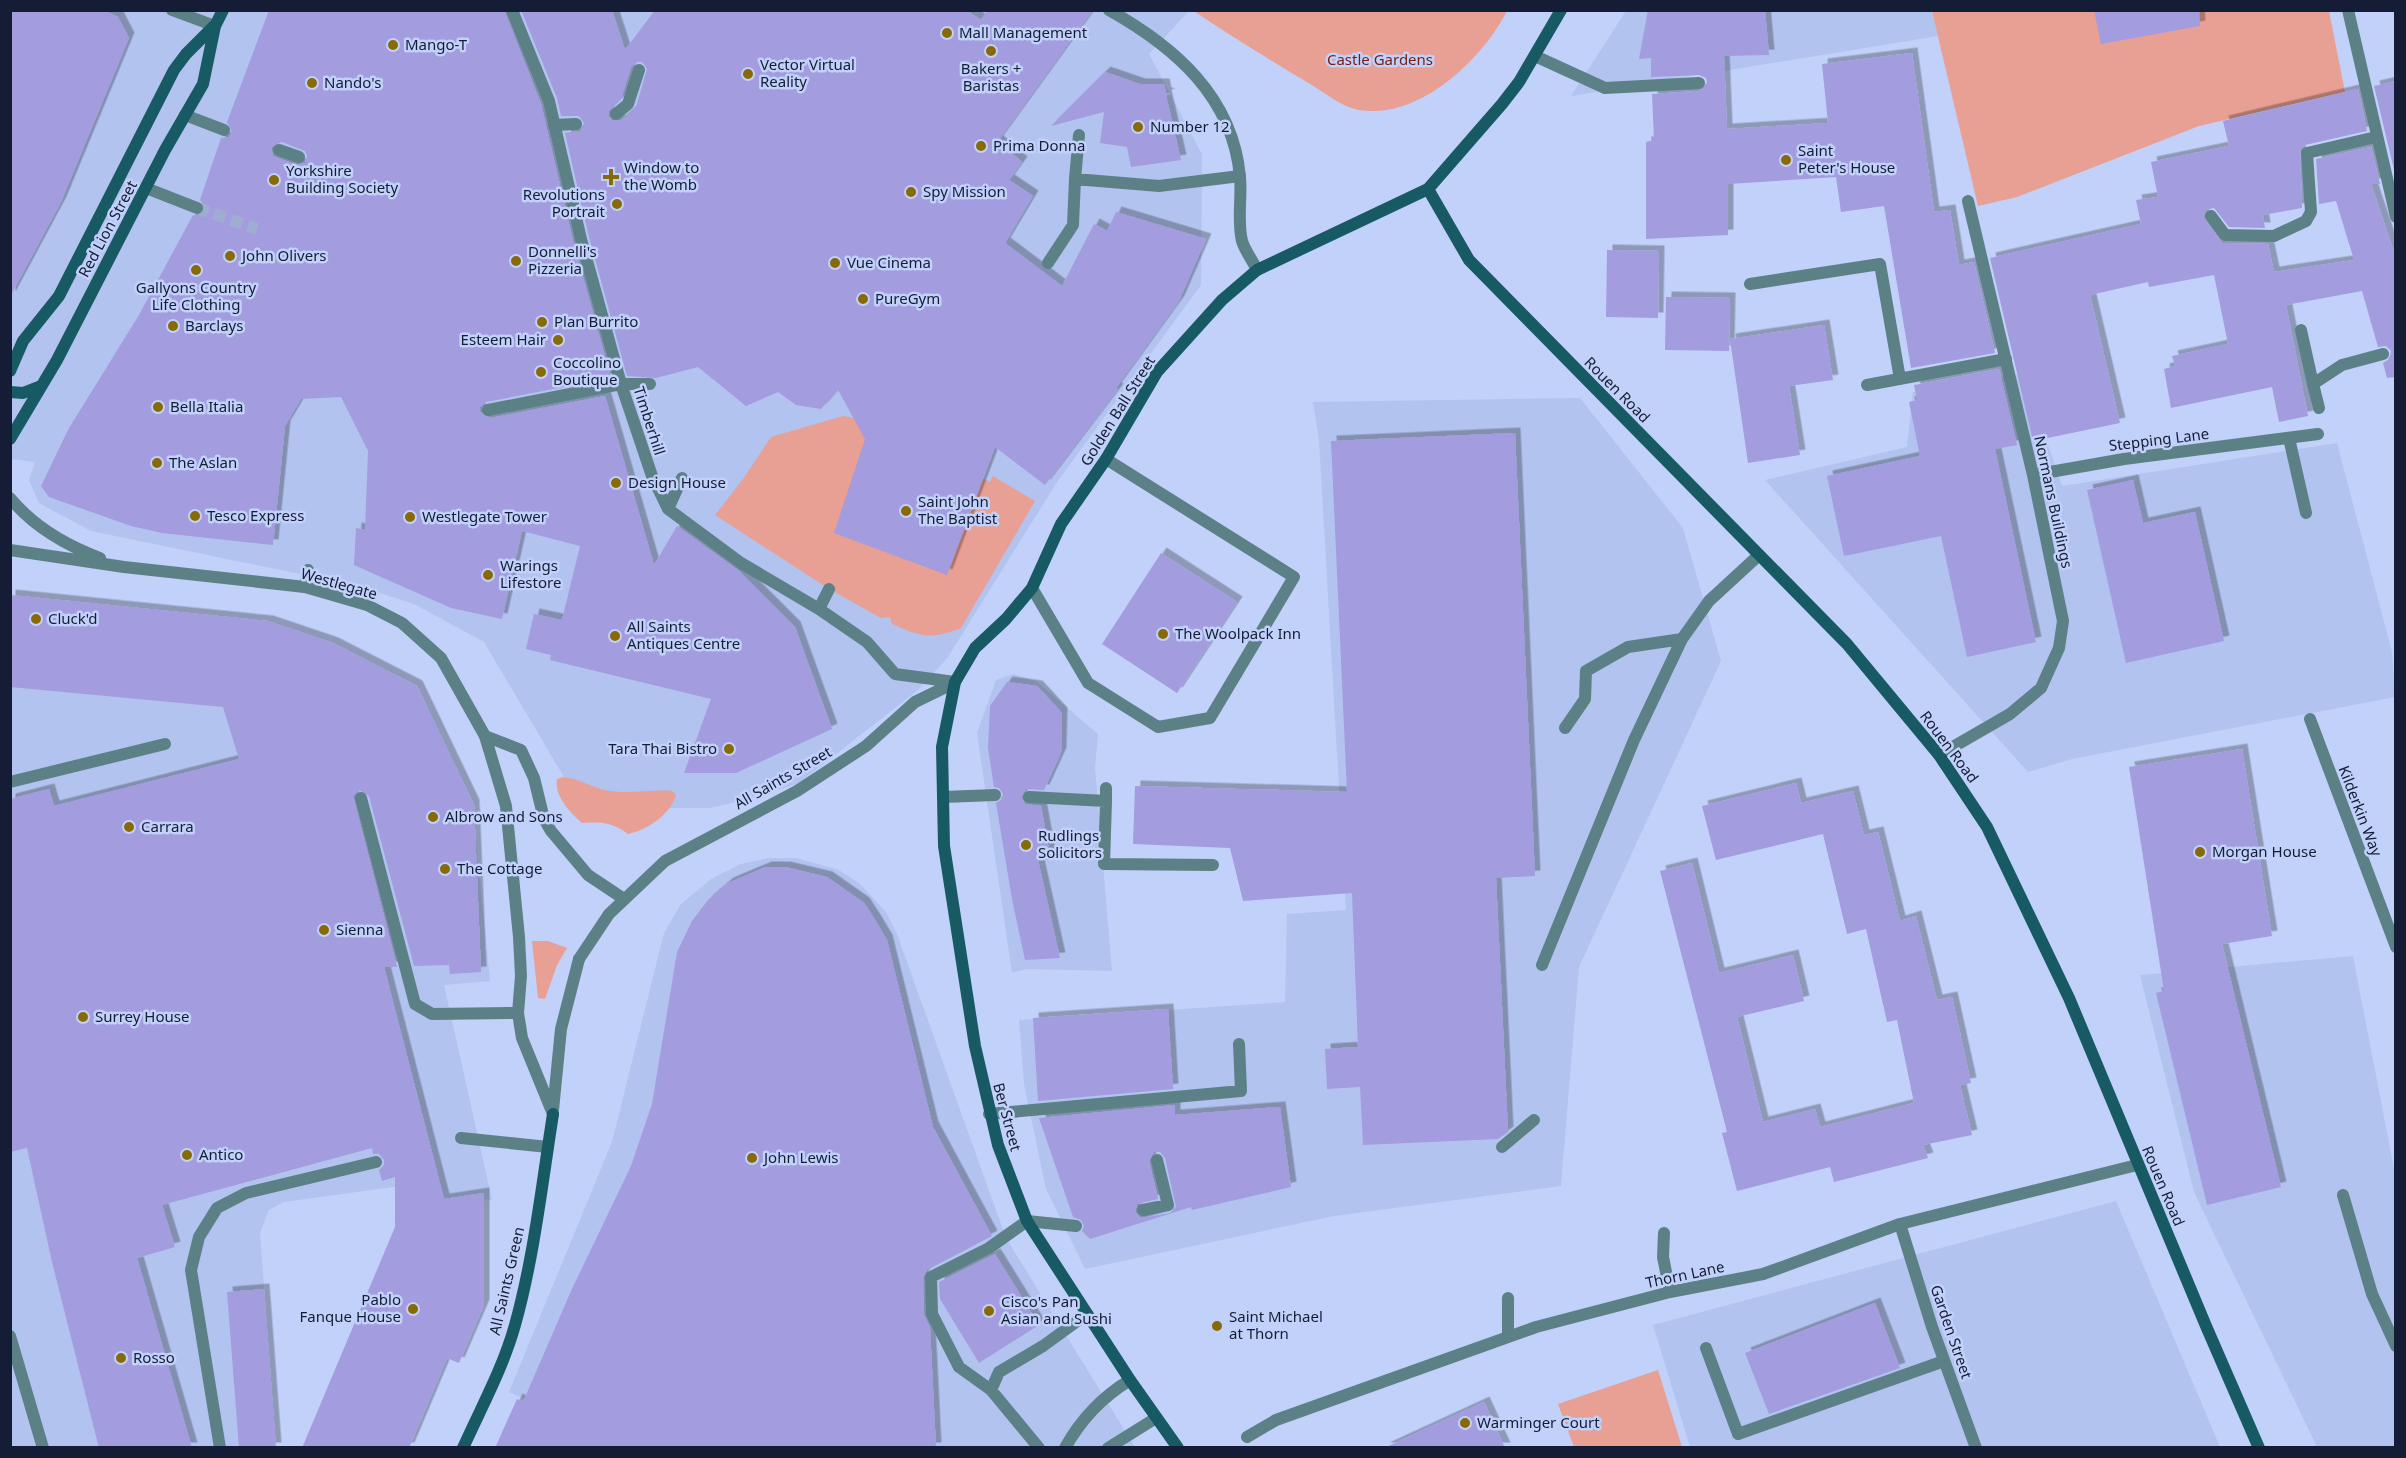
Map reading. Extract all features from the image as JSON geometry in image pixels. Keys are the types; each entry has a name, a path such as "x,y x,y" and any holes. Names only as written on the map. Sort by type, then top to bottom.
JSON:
{"street":[{"path":"172,10 215,26"},
{"name":"Red Lion Street","path":"10,440 203,84 215,26 223,10"},
{"name":"Timberhill","path":"512,10 549,101 581,239 621,384 652,476 668,509 741,563 819,609 867,642 895,674 955,682"},
{"path":"1109,10 1140,28 1185,64 1219,106 1234,143 1240,176 1242,241 1257,270"},
{"path":"1428,189 1502,104 1535,56 1561,10"},
{"path":"2348,10 2396,217"},
{"name":"Red Lion Street","path":"10,371 23,341 59,296 174,70 186,54 215,26"},
{"path":"1535,56 1605,88 1699,83"},
{"path":"616,114 628,104 639,70"},
{"path":"185,115 224,130"},
{"path":"554,125 576,124"},
{"path":"1048,263 1073,225 1079,135"},
{"path":"2211,216 2225,235 2274,236 2306,221 2311,212 2307,153 2376,137"},
{"path":"279,150 299,157"},
{"path":"1075,179 1159,186 1240,176"},
{"path":"146,188 197,208"},
{"name":"Golden Ball Street","path":"942,747 955,682 975,648 1006,619 1032,588 1061,524 1106,459 1157,372 1222,300 1257,270 1428,189"},
{"name":"Rouen Road","path":"1428,189 1469,260 1856,654 1939,755 1987,827 2028,908 2069,998 2259,1448"},
{"name":"Normans Buildings","path":"1939,755 2010,714 2041,688 2060,648 2063,621 2033,475 1968,201"},
{"path":"1750,285 1880,264 1900,379"},
{"path":"2301,330 2319,408"},
{"path":"2313,384 2342,365 2384,354"},
{"path":"1866,385 2006,359"},
{"path":"488,410 621,384 650,384"},
{"path":"10,392 23,393 41,386"},
{"name":"Stepping Lane","path":"2033,475 2124,459 2318,434"},
{"path":"2289,438 2306,513"},
{"path":"1032,588 1088,683 1158,727 1210,718 1294,578 1106,459"},
{"path":"668,509 682,478"},
{"name":"Westlegate","path":"10,498 32,522 53,537 124,567"},
{"name":"Westlegate","path":"10,550 124,567 305,587 367,605 402,623 441,658 485,736 506,806 521,976 518,1013"},
{"path":"1542,965 1634,740 1682,639 1709,601 1759,555"},
{"path":"305,587 308,570"},
{"path":"819,609 829,589"},
{"path":"1565,728 1585,699 1586,670 1628,647 1682,639"},
{"name":"All Saints Street","path":"609,914 665,861 797,791 866,746 915,702 955,682"},
{"name":"Kilderkin Way","path":"2310,719 2396,947"},
{"path":"485,736 520,750 534,778 544,819 569,855 588,875 624,898"},
{"path":"10,782 165,744"},
{"name":"Ber Street","path":"942,747 946,858 975,1046 989,1114 1027,1221 1130,1380 1178,1448"},
{"path":"1106,788 1104,864 1214,865"},
{"path":"943,797 995,795"},
{"path":"1029,797 1106,801"},
{"path":"361,798 415,1004 432,1014 518,1013 522,1038 553,1114"},
{"name":"All Saints Green","path":"463,1448 496,1377 515,1326 548,1147 561,1029 579,959 609,914"},
{"path":"989,1114 1241,1091 1239,1044"},
{"path":"1502,1147 1534,1120"},
{"path":"461,1138 548,1147"},
{"path":"1143,1210 1168,1204 1157,1160"},
{"path":"220,1448 191,1270 199,1237 217,1208 246,1193 376,1162"},
{"name":"Thorn Lane","path":"1247,1437 1276,1420 1508,1336 1670,1292 1763,1274 1900,1224 2138,1165"},
{"path":"2343,1195 2372,1294 2396,1346"},
{"path":"1038,1448 991,1390 959,1367 932,1314 931,1277 989,1248 1027,1221 1076,1226"},
{"name":"Garden Street","path":"1900,1224 1944,1361 1976,1448"},
{"path":"1664,1233 1663,1257 1670,1292"},
{"path":"1508,1298 1508,1336"},
{"path":"991,1390 999,1372 1043,1346 1087,1314"},
{"path":"10,1336 43,1448"},
{"path":"1706,1348 1738,1434 1944,1361"},
{"path":"1065,1448 1077,1426 1109,1392 1130,1380"},
{"path":"1108,1448 1156,1418"}],"shaded area":[{"path":"11,11 1189,11 1149,54 1202,154 1201,285 1057,482 948,657 918,690 799,783 754,798 710,808 653,808 577,799 484,642 414,604 358,586 91,531 39,503 29,480 35,462 11,459"},
{"path":"1626,11 1932,11 1938,36 1571,96"},
{"path":"2024,373 2062,486 2337,443 2392,652 2395,697 2072,759 2028,772 1765,480 1907,447 1913,392"},
{"path":"1580,398 1683,528 1721,661 1579,967 1561,1186 1334,1216 1085,1269 1046,1189 1024,1084 1019,1020 1285,1002 1287,914 1346,910 1319,440 1313,402"},
{"path":"11,595 268,621 333,643 392,673 424,711 428,708 472,802 490,981 444,985 492,1200 414,1202 415,1184 284,1202 269,1210 260,1233 276,1447 11,1448"},
{"path":"1013,674 1036,681 1098,734 1095,768 1112,971 1026,969 1012,973 977,733 996,680"},
{"name":"John Lewis","path":"769,858 796,858 839,870 860,884 886,912 897,934 1006,1238 1135,1447 553,1447 567,1419 509,1392 612,1142 664,933 681,904 711,879 741,864"},
{"path":"2353,956 2395,1174 2395,1446 2391,1448 2317,1447 2194,1192 2140,975"},
{"path":"2116,1201 2220,1447 1690,1447 1653,1325"}],"green space":[{"name":"Castle Gardens","path":"1194,11 1507,11 1482,49 1446,83 1404,106 1382,111 1359,110 1339,102"},
{"path":"1932,11 2329,11 2345,92 2199,126 2017,197 1978,206"},
{"path":"843,416 878,422 990,482 993,476 1035,501 961,628 941,634 926,635 892,624 890,617 881,618 829,589 715,515 771,437"},
{"path":"563,777 600,789 631,792 672,791 676,795 669,809 657,820 643,829 628,834 617,827 606,824 582,823 560,797 557,779"},
{"path":"532,941 548,941 567,948 557,965 545,999 538,998"},
{"path":"1658,1370 1682,1447 1574,1447 1558,1404"}],"building":[{"path":"10,10 103,10 118,17 129,38 61,202 10,297"},
{"path":"269,10 504,10 541,104 573,241 611,378 486,402 480,407 480,412 490,418 605,396 654,565 677,526 739,571 795,627 832,729 736,773 684,773 711,699 550,660 551,655 526,649 534,614 562,620 580,546 522,531 502,619 451,608 354,565 356,528 365,530 368,451 341,397 301,399 285,426 273,545 162,533 131,526 49,497 41,486 69,428 139,315 193,215 199,216 204,212 205,206 200,200 221,138 229,137 232,132 227,122","holes":["282,142 305,151 307,156 305,163 296,165 273,156 271,147"]},
{"name":"Vue Cinema","path":"521,10 612,10 625,50 655,10 966,10 981,20 988,10 1093,10 998,141 1022,162 1009,180 1033,196 1005,243 1062,286 1094,224 1107,231 1116,212 1206,239 1179,301 1116,388 1118,389 1045,485 995,447 947,575 834,533 865,439 838,390 821,409 796,405 778,392 746,406 698,367 656,378 627,376 589,237 565,133 580,131 584,123 579,116 561,116 557,98","holes":["637,62 642,62 647,69 636,107 621,120 613,121 608,116 609,111 621,99 631,67"]},
{"name":"Saint Peter's House","path":"1648,10 1765,10 1769,55 1724,56 1727,129 1828,123 1822,64 1912,53 1934,212 1950,210 1959,265 1974,262 1995,353 1911,368 1884,206 1841,212 1836,177 1728,184 1728,235 1646,239 1646,142 1654,140 1652,94 1699,91 1707,83 1706,78 1699,75 1651,77 1651,58 1639,59"},
{"path":"2094,10 2199,10 2200,26 2101,44"},
{"name":"Number 12","path":"1105,72 1140,84 1164,84 1166,93 1170,94 1166,95 1181,160 1131,167 1127,147 1100,143 1104,112 1051,126"},
{"path":"2396,81 2396,178 2374,86"},
{"path":"2358,89 2367,131 2305,145 2300,149 2302,208 2263,215 2265,228 2229,227 2214,208 2206,210 2203,217 2222,243 2268,244 2274,272 2354,260 2336,201 2319,204 2316,159 2371,147 2380,184 2371,184 2396,258 2396,377 2387,378 2383,363 2389,359 2391,351 2386,346 2378,347 2362,291 2286,305 2308,416 2279,422 2272,387 2171,408 2164,369 2175,366 2172,356 2228,344 2214,275 2149,287 2148,282 2090,295 2120,423 2033,441 1990,258 2141,224 2136,200 2158,197 2151,162 2229,146 2223,121"},
{"path":"1607,250 1659,251 1658,318 1606,317"},
{"path":"1666,297 1730,298 1729,351 1665,350"},
{"path":"1824,325 1833,380 1789,386 1800,455 1748,463 1730,339"},
{"path":"1999,369 2017,445 1995,449 2036,642 1967,657 1941,536 1844,556 1827,476 1920,456 1909,402 1917,400 1914,385"},
{"path":"1515,433 1535,876 1496,878 1508,1132 1498,1139 1363,1145 1360,1087 1327,1089 1325,1049 1358,1047 1352,893 1243,901 1230,848 1133,844 1135,786 1347,792 1331,441"},
{"path":"2133,480 2143,523 2195,512 2224,641 2126,663 2087,490"},
{"name":"The Woolpack Inn","path":"1161,553 1237,602 1177,693 1102,644"},
{"path":"10,595 268,621 333,643 417,686 474,805 481,972 450,974 449,965 414,966 369,796 359,790 353,796 397,967 384,967 444,1199 484,1193 484,1305 459,1363 447,1358 409,1448 302,1448 395,1227 395,1177 382,1181 379,1170 384,1165 384,1160 379,1154 373,1154 372,1148 162,1205 175,1247 137,1258 192,1448 99,1448 52,1262 27,1148 10,1152 10,799 49,789 54,806 239,759 223,707 10,687"},
{"path":"1007,682 1037,686 1062,713 1061,753 1044,790 1026,789 1021,797 1025,804 1041,806 1051,860 1038,860 1060,958 1025,960 1012,899 996,803 1002,799 1003,794 999,788 994,787 988,748 990,706"},
{"path":"2242,749 2272,936 2222,944 2281,1187 2207,1205 2156,993 2164,991 2129,767"},
{"path":"1796,783 1801,803 1853,791 1864,835 1878,832 1900,921 1916,916 1937,1000 1952,997 1971,1083 1960,1085 1972,1135 1923,1145 1928,1158 1834,1182 1830,1167 1737,1191 1722,1133 1727,1132 1660,871 1692,863 1719,973 1793,955 1804,1001 1737,1017 1763,1122 1815,1109 1820,1127 1914,1103 1897,1020 1887,1022 1866,929 1847,934 1823,834 1716,860 1702,806"},
{"name":"John Lewis","path":"766,867 785,867 827,877 864,903 875,920 887,940 933,1127 992,1236 927,1270 923,1277 924,1315 930,1328 936,1448 495,1448 517,1399 523,1402 571,1291 631,1166 652,1104 677,952 692,921 708,900 728,883"},
{"path":"1168,1009 1173,1089 1038,1101 1033,1018"},
{"path":"1175,1105 1175,1115 1280,1107 1291,1187 1192,1210 1191,1207 1090,1239 1082,1231 1084,1226 1081,1220 1073,1217 1039,1118","holes":["1154,1152 1160,1152 1165,1158 1176,1207 1170,1213 1141,1218 1135,1212 1137,1204 1158,1199 1149,1161"]},
{"name":"Cisco's Pan Asian and Sushi","path":"995,1254 1039,1325 979,1363 940,1299 939,1282"},
{"path":"264,1289 276,1448 239,1448 227,1292"},
{"path":"1875,1303 1900,1368 1769,1414 1745,1353"},
{"name":"Warminger Court","path":"1484,1402 1505,1448 1384,1448"}],"tunnel":[{"path":"197,208 257,229"}],"place":[{"name":"Mall Management","path":"947,33"},
{"name":"Mango-T","path":"393,45"},
{"name":"Bakers + Baristas","path":"991,51"},
{"name":"Vector Virtual Reality","path":"748,74"},
{"name":"Nando's","path":"312,83"},
{"name":"Number 12","path":"1138,127"},
{"name":"Prima Donna","path":"981,146"},
{"name":"Saint Peter's House","path":"1786,160"},
{"name":"Window to the Womb","path":"611,177"},
{"name":"Yorkshire Building Society","path":"274,180"},
{"name":"Spy Mission","path":"911,192"},
{"name":"Revolutions Portrait","path":"617,204"},
{"name":"John Olivers","path":"230,256"},
{"name":"Donnelli's Pizzeria","path":"516,261"},
{"name":"Vue Cinema","path":"835,263"},
{"name":"Gallyons Country Life Clothing","path":"196,270"},
{"name":"PureGym","path":"863,299"},
{"name":"Plan Burrito","path":"542,322"},
{"name":"Barclays","path":"173,326"},
{"name":"Esteem Hair","path":"558,340"},
{"name":"Coccolino Boutique","path":"541,372"},
{"name":"Bella Italia","path":"158,407"},
{"name":"The Aslan","path":"157,463"},
{"name":"Design House","path":"616,483"},
{"name":"Saint John The Baptist","path":"906,511"},
{"name":"Tesco Express","path":"195,516"},
{"name":"Westlegate Tower","path":"410,517"},
{"name":"Warings Lifestore","path":"488,575"},
{"name":"Cluck'd","path":"36,619"},
{"name":"The Woolpack Inn","path":"1163,634"},
{"name":"All Saints Antiques Centre","path":"615,636"},
{"name":"Tara Thai Bistro","path":"729,749"},
{"name":"Albrow and Sons","path":"433,817"},
{"name":"Carrara","path":"129,827"},
{"name":"Rudlings Solicitors","path":"1026,845"},
{"name":"Morgan House","path":"2200,852"},
{"name":"The Cottage","path":"445,869"},
{"name":"Sienna","path":"324,930"},
{"name":"Surrey House","path":"83,1017"},
{"name":"Antico","path":"187,1155"},
{"name":"John Lewis","path":"752,1158"},
{"name":"Pablo Fanque House","path":"413,1309"},
{"name":"Cisco's Pan Asian and Sushi","path":"989,1311"},
{"name":"Saint Michael at Thorn","path":"1217,1326"},
{"name":"Rosso","path":"121,1358"},
{"name":"Warminger Court","path":"1465,1423"}]}
